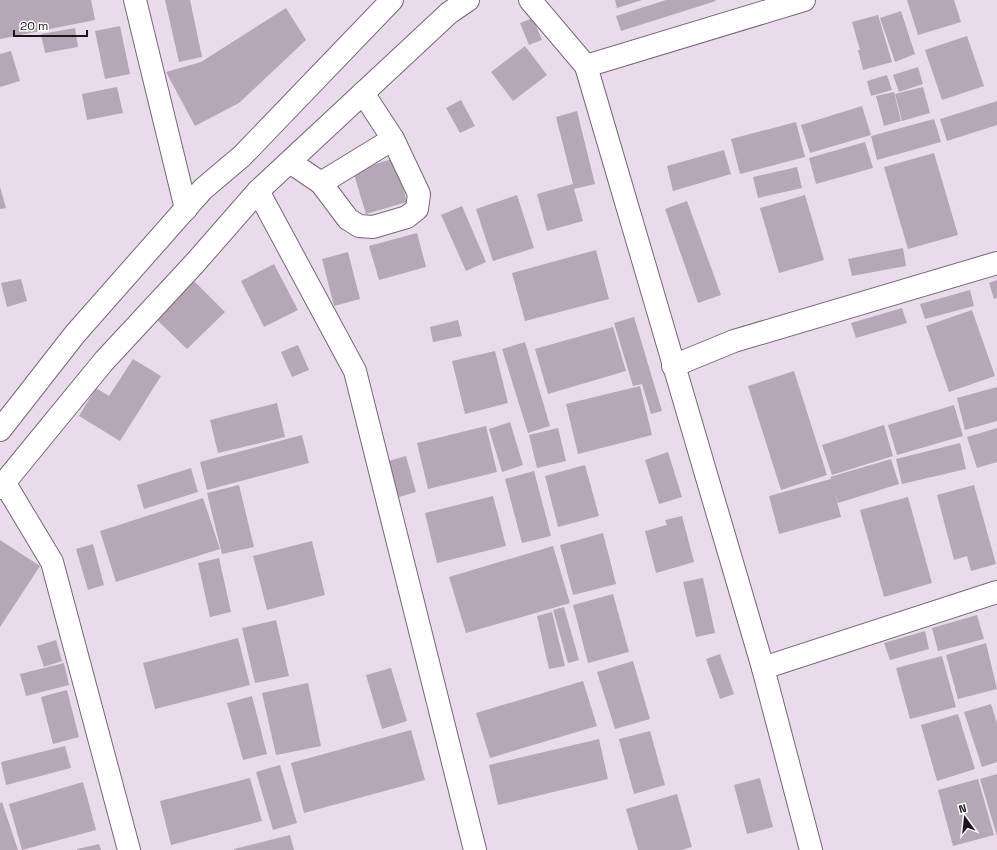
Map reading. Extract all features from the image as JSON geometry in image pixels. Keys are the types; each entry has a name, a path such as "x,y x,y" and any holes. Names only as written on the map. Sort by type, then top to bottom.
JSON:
{"street":[{"path":"135,0 186,209"},
{"path":"0,430 75,334 203,189 242,156 392,0"},
{"path":"129,850 52,562 2,485 104,361 195,263 258,191 448,13 468,0"},
{"path":"530,0 586,66 763,668 811,850"},
{"path":"586,66 804,0"},
{"path":"290,162 321,183 348,219 359,226 373,227 407,217 417,208 419,194 394,139 363,93"},
{"path":"321,183 394,139"},
{"path":"258,191 355,371 475,850"},
{"path":"673,366 734,341 997,263"},
{"path":"763,668 997,592"}],"building":[{"path":"0,0 91,0 95,20 0,39"},
{"path":"165,0 190,0 202,57 179,62"},
{"path":"615,0 642,0 617,8"},
{"path":"666,0 716,1 621,31 616,16"},
{"path":"907,0 954,0 961,22 918,35"},
{"path":"286,8 306,40 239,103 195,126 166,72 201,62"},
{"path":"901,11 915,54 895,62 880,18"},
{"path":"878,15 892,62 863,70 858,50 860,50 852,22"},
{"path":"533,18 542,40 529,45 520,23"},
{"path":"120,26 130,74 105,79 95,31"},
{"path":"75,28 78,47 45,53 41,34"},
{"path":"967,36 984,86 942,100 925,50"},
{"path":"525,46 547,75 513,101 491,72"},
{"path":"11,51 20,81 0,87 0,54"},
{"path":"918,67 923,84 899,92 893,75"},
{"path":"887,75 892,90 871,96 867,81"},
{"path":"117,87 123,113 87,120 82,94"},
{"path":"923,87 930,113 902,121 895,94"},
{"path":"894,92 901,121 884,126 876,96"},
{"path":"461,100 475,126 460,133 446,108"},
{"path":"997,101 997,125 947,141 940,119"},
{"path":"862,106 871,135 810,153 801,125"},
{"path":"577,111 595,184 574,189 583,221 547,231 537,194 573,184 556,117"},
{"path":"934,119 941,142 877,160 871,136"},
{"path":"796,122 805,157 740,174 731,139"},
{"path":"865,142 873,168 816,184 809,158"},
{"path":"724,150 731,174 673,191 667,166"},
{"path":"934,153 958,235 908,249 884,167"},
{"path":"395,158 407,202 366,214 353,171"},
{"path":"797,167 802,188 758,198 753,177"},
{"path":"0,187 6,208 0,209"},
{"path":"517,195 534,248 493,261 476,209"},
{"path":"805,195 824,260 779,273 760,208"},
{"path":"687,201 721,295 698,303 665,209"},
{"path":"462,206 486,262 466,271 441,215"},
{"path":"417,233 426,267 379,280 369,246"},
{"path":"903,248 906,266 852,276 848,259"},
{"path":"596,250 609,299 525,321 512,273"},
{"path":"348,252 360,299 334,306 322,259"},
{"path":"274,264 298,310 264,327 241,281"},
{"path":"21,279 27,301 7,307 1,283"},
{"path":"192,279 225,312 187,349 154,317"},
{"path":"997,280 997,298 994,299 989,283"},
{"path":"970,290 974,306 925,319 920,304"},
{"path":"902,308 907,323 856,338 851,323"},
{"path":"972,310 995,376 949,392 926,326"},
{"path":"634,317 662,411 651,414 642,384 633,386 614,323"},
{"path":"458,320 462,336 433,342 430,327"},
{"path":"613,327 626,371 548,394 535,349"},
{"path":"525,342 550,426 528,433 502,349"},
{"path":"298,345 309,370 292,377 281,352"},
{"path":"495,351 508,403 465,414 452,361"},
{"path":"133,359 161,376 120,441 79,416 96,388 109,396"},
{"path":"794,371 827,475 781,490 748,386"},
{"path":"640,386 652,435 578,454 566,404"},
{"path":"997,387 997,421 965,430 957,398"},
{"path":"277,403 285,437 218,453 210,420"},
{"path":"954,405 963,436 897,455 888,425"},
{"path":"510,422 523,465 502,472 489,429"},
{"path":"884,425 893,456 832,475 822,445"},
{"path":"486,426 497,472 428,489 417,443"},
{"path":"558,428 566,461 537,468 529,435"},
{"path":"997,428 997,462 977,468 967,437"},
{"path":"302,435 309,463 207,490 200,462"},
{"path":"960,443 966,469 902,484 896,459"},
{"path":"668,452 682,497 659,504 645,460"},
{"path":"406,456 416,492 396,498 385,462"},
{"path":"891,459 899,484 838,503 835,493 841,517 779,534 769,496 831,479 830,477"},
{"path":"585,465 599,516 558,527 545,476"},
{"path":"191,468 198,492 144,509 137,485"},
{"path":"534,471 551,536 522,543 505,479"},
{"path":"239,485 254,547 222,554 207,493"},
{"path":"974,485 996,564 971,571 967,556 954,560 937,495"},
{"path":"493,496 506,546 437,563 425,513"},
{"path":"908,497 932,583 884,597 860,510"},
{"path":"203,498 220,549 116,582 100,531"},
{"path":"682,516 694,562 656,573 645,531 667,525 665,520"},
{"path":"603,533 616,584 573,595 560,545"},
{"path":"0,540 40,566 0,627"},
{"path":"312,541 325,595 267,610 253,556"},
{"path":"93,544 104,585 88,590 76,549"},
{"path":"553,546 570,603 466,633 449,577"},
{"path":"219,558 231,612 210,617 198,563"},
{"path":"703,578 715,633 696,637 683,582"},
{"path":"613,594 629,652 588,663 573,605"},
{"path":"564,607 579,660 568,663 553,610"},
{"path":"552,612 565,666 549,669 537,616"},
{"path":"977,615 984,639 938,651 932,628"},
{"path":"276,620 289,676 255,683 242,628"},
{"path":"925,631 929,649 890,660 884,643"},
{"path":"238,638 250,685 155,709 143,663"},
{"path":"56,640 62,661 44,667 37,646"},
{"path":"986,643 997,689 958,699 946,655"},
{"path":"720,654 734,694 720,699 706,659"},
{"path":"942,656 956,707 910,719 896,668"},
{"path":"633,661 650,719 615,729 597,672"},
{"path":"64,663 69,685 26,696 20,674"},
{"path":"391,668 407,721 382,729 366,675"},
{"path":"583,681 597,726 490,758 476,713"},
{"path":"308,683 321,746 276,755 262,693"},
{"path":"67,690 79,737 53,744 41,697"},
{"path":"252,696 267,754 243,760 227,703"},
{"path":"991,704 997,723 997,762 982,767 964,712"},
{"path":"958,714 975,769 937,781 921,725"},
{"path":"411,730 425,780 304,813 291,763"},
{"path":"650,731 665,785 634,794 619,739"},
{"path":"599,739 608,779 498,805 489,765"},
{"path":"65,746 71,768 6,785 1,762"},
{"path":"280,765 297,823 273,830 256,772"},
{"path":"997,774 997,836 980,779"},
{"path":"250,778 262,821 171,845 160,801"},
{"path":"760,778 773,827 747,834 734,785"},
{"path":"978,779 994,835 953,846 938,790"},
{"path":"83,782 96,830 22,850 9,804"},
{"path":"677,794 692,847 681,850 638,850 626,809"},
{"path":"2,802 18,850 0,850 0,803"},
{"path":"290,835 294,850 234,850 234,849"},
{"path":"99,844 101,850 77,850 77,849"}]}
